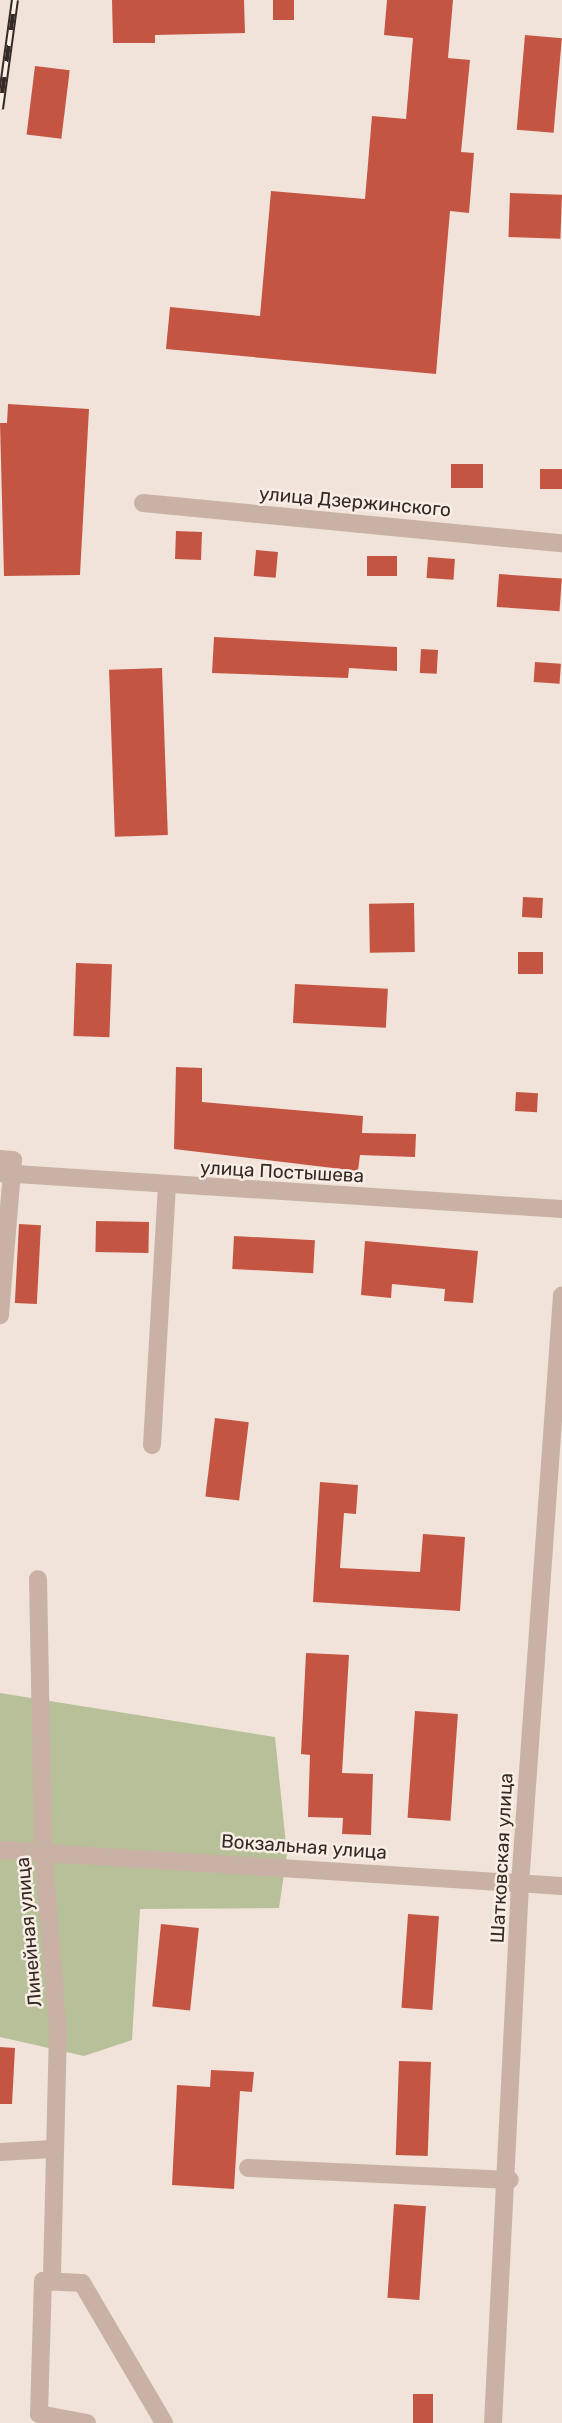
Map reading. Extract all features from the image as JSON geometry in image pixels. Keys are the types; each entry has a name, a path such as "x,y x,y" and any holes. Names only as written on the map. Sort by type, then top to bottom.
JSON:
{"street":[{"name":"улица Дзержинского","path":"144,503 562,543"},
{"path":"0,1159 13,1160 6,1174 0,1315"},
{"name":"улица Постышева","path":"6,1174 562,1209"},
{"path":"152,1445 167,1186"},
{"name":"Шатковская улица","path":"493,2423 510,2180 520,1884 562,1295"},
{"name":"Линейная улица","path":"38,1580 43,1849 58,2029 52,2148 52,2282"},
{"name":"Вокзальная улица","path":"0,1850 43,1849 562,1886"},
{"path":"0,2152 52,2148"},
{"path":"248,2168 510,2180"},
{"path":"87,2423 39,2414 43,2281 82,2283 164,2423"}],"green space":[{"path":"0,1693 275,1737 287,1854 279,1908 140,1909 132,2040 84,2056 0,2037"}],"building":[{"path":"112,0 244,0 245,33 155,35 155,43 113,43"},
{"path":"273,0 294,0 294,20 273,20"},
{"path":"387,0 453,0 448,58 470,60 461,152 474,153 469,213 450,211 436,374 166,349 170,307 260,316 271,191 365,199 372,116 406,119 413,38 384,35"},
{"path":"525,35 562,38 554,133 517,130"},
{"path":"35,66 70,70 61,139 27,134"},
{"path":"510,193 562,195 560,239 508,237"},
{"path":"8,404 89,409 80,575 4,576 0,423 7,423"},
{"path":"451,464 483,464 483,488 451,488"},
{"path":"540,469 562,469 562,489 540,489"},
{"path":"176,531 202,532 201,560 175,559"},
{"path":"256,550 278,552 276,578 254,576"},
{"path":"367,556 397,556 397,576 367,576"},
{"path":"428,557 455,559 453,580 427,578"},
{"path":"499,574 562,578 560,611 497,607"},
{"path":"214,637 397,647 397,671 349,668 348,678 212,673"},
{"path":"421,649 438,650 437,674 420,673"},
{"path":"535,662 561,664 560,684 534,682"},
{"path":"162,668 168,835 115,837 109,670"},
{"path":"523,897 543,898 542,918 522,917"},
{"path":"414,903 415,952 370,953 369,904"},
{"path":"518,952 543,952 543,974 518,974"},
{"path":"76,963 112,964 109,1037 73,1036"},
{"path":"295,984 388,989 386,1028 293,1023"},
{"path":"176,1067 202,1068 202,1102 363,1116 362,1133 416,1134 415,1157 360,1155 358,1171 174,1149"},
{"path":"516,1092 538,1093 537,1112 515,1111"},
{"path":"96,1221 149,1222 148,1253 95,1252"},
{"path":"19,1224 41,1225 37,1304 15,1303"},
{"path":"234,1236 315,1240 313,1273 232,1269"},
{"path":"365,1241 478,1251 473,1303 444,1301 445,1289 392,1284 391,1298 361,1295"},
{"path":"215,1418 249,1422 239,1501 205,1496"},
{"path":"320,1482 358,1485 356,1514 344,1513 340,1568 420,1572 423,1534 465,1537 460,1611 313,1602"},
{"path":"306,1653 349,1655 342,1773 373,1774 371,1835 342,1834 343,1818 308,1817 310,1755 301,1754"},
{"path":"415,1711 458,1714 450,1821 408,1818"},
{"path":"408,1914 439,1916 432,2010 401,2008"},
{"path":"161,1924 199,1928 190,2011 152,2007"},
{"path":"0,2047 15,2048 12,2104 0,2104"},
{"path":"399,2061 431,2062 428,2156 396,2155"},
{"path":"211,2070 254,2072 252,2092 240,2091 234,2189 172,2185 177,2085 210,2087"},
{"path":"394,2204 426,2206 419,2300 387,2298"},
{"path":"413,2394 433,2394 433,2423 413,2423"}],"railway":[{"path":"0,109 15,0"}]}
